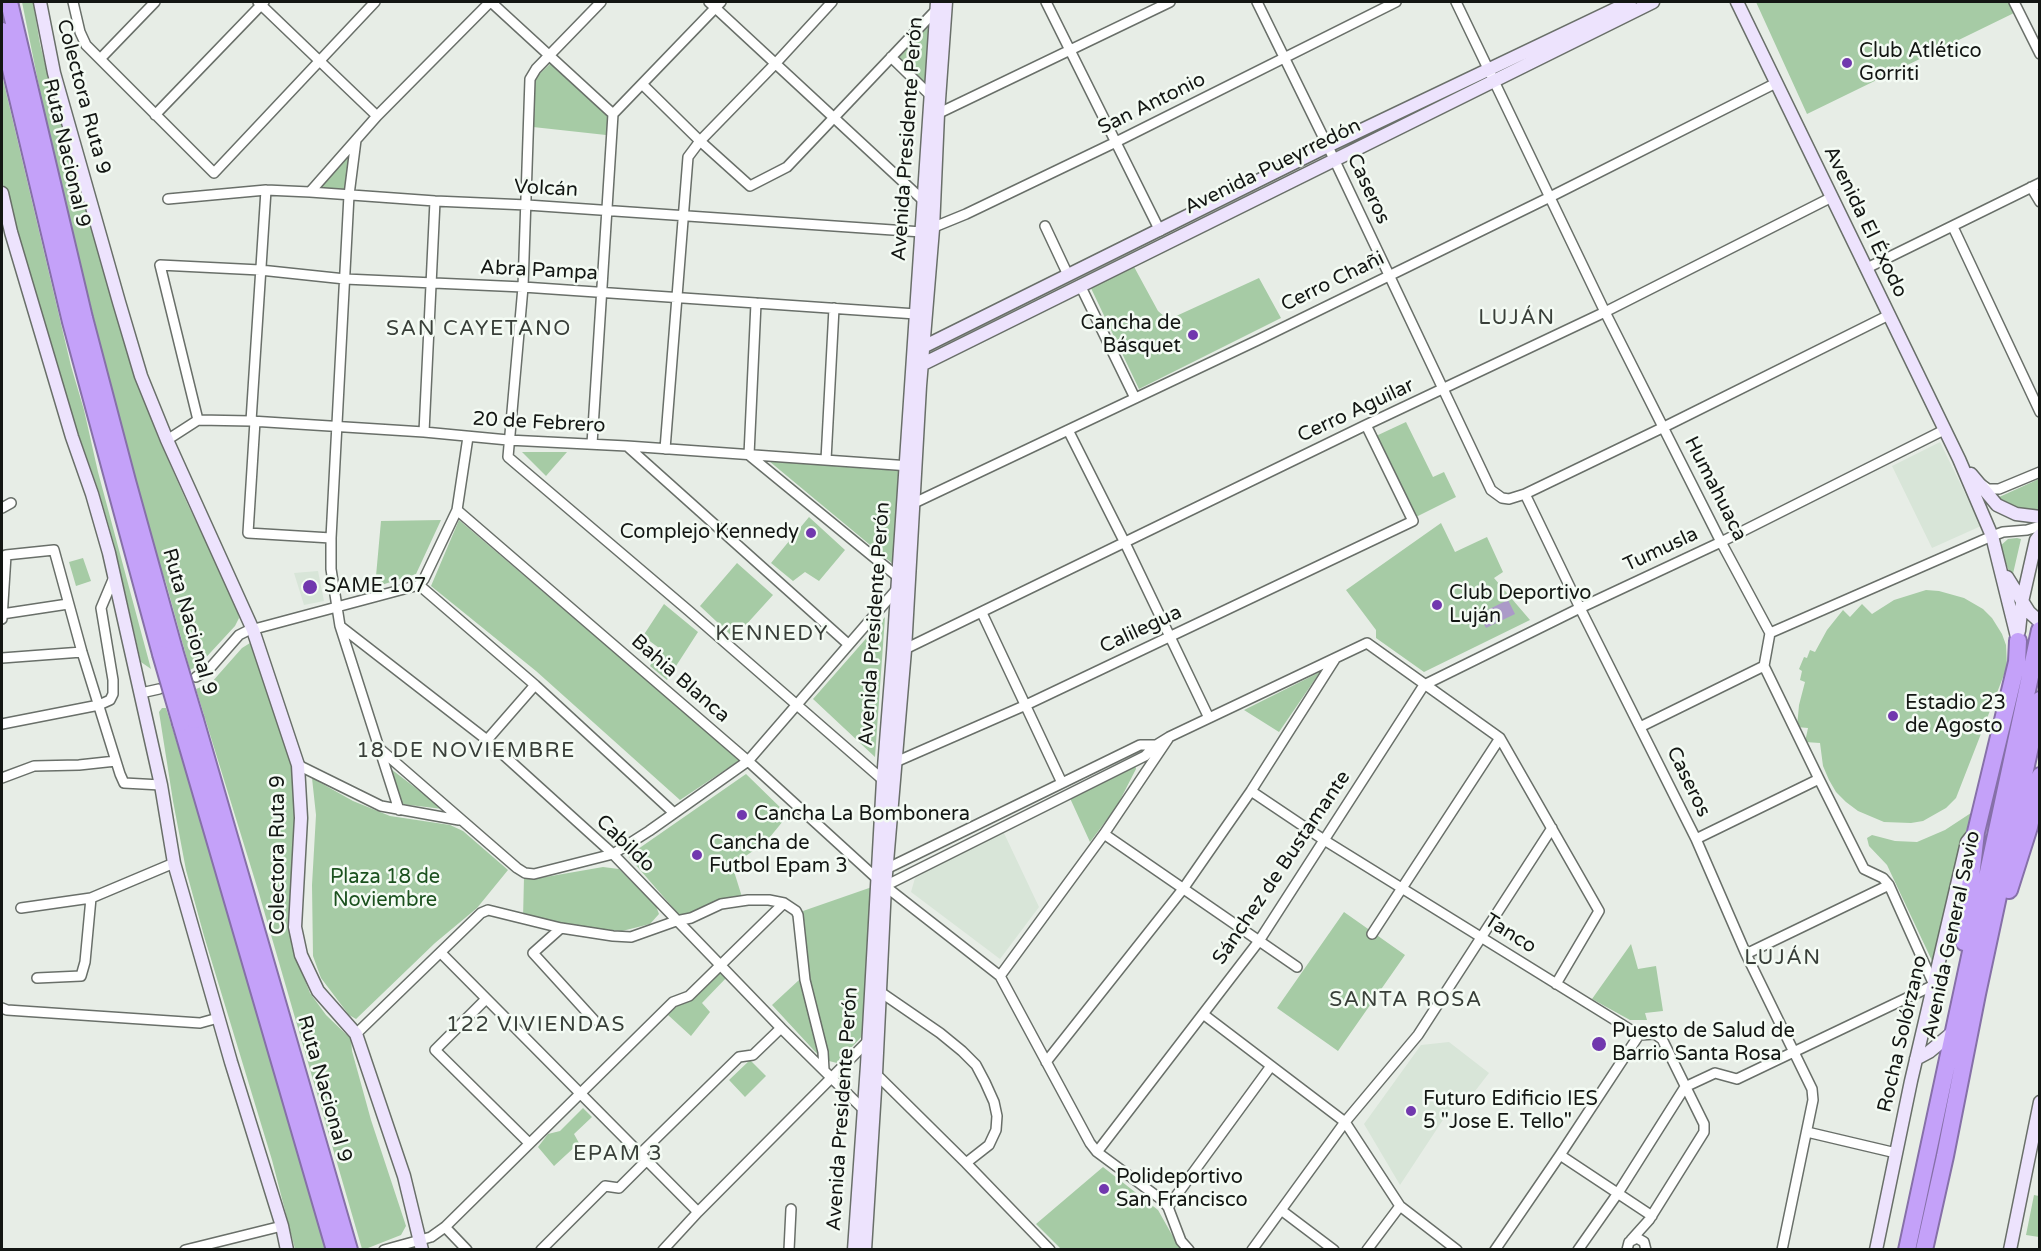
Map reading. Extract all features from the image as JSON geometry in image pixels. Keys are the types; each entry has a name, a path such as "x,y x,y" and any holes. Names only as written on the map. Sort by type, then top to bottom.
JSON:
{"highway":[{"name":"Ruta Nacional 9","path":"9,2 168,652"},
{"name":"Ruta Nacional 9","path":"2,31 71,322 188,722 335,1250"},
{"name":"Avenida General Savio","path":"1924,1250 1953,1122 1969,994 2026,728 2040,630"},
{"path":"1969,994 1965,919 1976,831 2017,662 2018,641"},
{"name":"Avenida General Savio","path":"2026,728 2040,700"},
{"name":"Ruta Nacional 9","path":"188,722 349,1250"},
{"path":"1969,994 2029,827 2040,776"},
{"name":"Avenida General Savio","path":"1907,1250 1952,1033 1969,994"}],"main road":[{"name":"Colectora Ruta 9","path":"40,2 54,73 141,376 167,440 253,630 298,765 301,818 295,908 297,942 306,969 318,991 356,1034 404,1176 420,1244"},
{"name":"Avenida Pueyrredón","path":"918,350 1328,146 1630,2"},
{"name":"Avenida Pueyrredón","path":"911,370 1653,2"},
{"name":"Avenida El Éxodo","path":"1737,2 1959,459 1992,536 2018,641"},
{"name":"Avenida Presidente Perón","path":"865,1250 875,989 887,770 899,651 908,506 911,370 918,350 941,5"},
{"path":"2,193 4,216 97,512 141,693 161,785 174,863 218,1018 282,1226 287,1250"},
{"name":"Avenida Presidente Perón","path":"910,466 922,363 918,350 916,314 927,230"},
{"name":"Avenida El Éxodo","path":"1959,459 1996,505 2016,514 2040,517"},
{"name":"Avenida Presidente Perón","path":"899,651 898,583 908,506"},
{"path":"2018,641 2022,602 2036,540 2040,535"},
{"name":"Avenida El Éxodo","path":"1999,561 2022,602 2032,616 2040,622"},
{"name":"Avenida Presidente Perón","path":"881,877 887,770"},
{"name":"Rocha Solórzano","path":"1875,1250 1916,1059 1967,842 1976,831"},
{"name":"Avenida Presidente Perón","path":"854,1250 865,1111 872,1070 869,1040 875,989"},
{"path":"1916,1059 1935,1048 1952,1033"},
{"path":"2010,1250 2035,1146 2040,1102"}],"street":[{"path":"73,2 80,32 86,45 214,173 375,2"},
{"path":"100,59 154,2"},
{"path":"310,192 377,116 490,2 613,114"},
{"path":"601,2 530,79 523,287 508,457 796,704 887,770"},
{"path":"665,449 688,157 700,141 832,2"},
{"path":"1046,2 1160,231"},
{"path":"934,115 1170,2"},
{"name":"Caseros","path":"1257,2 1491,490 1509,499 1525,494 1696,840 1746,954 1812,1089 1813,1100 1807,1132"},
{"name":"San Antonio","path":"927,230 1116,142 1396,2"},
{"name":"Humahuaca","path":"1456,2 1605,312 1721,542 1770,633"},
{"path":"2014,2 2040,54"},
{"path":"155,115 261,3 377,116"},
{"path":"592,444 613,114 715,4 833,119 929,204"},
{"path":"642,84 750,186 787,167 941,5"},
{"path":"2030,35 2040,30"},
{"path":"891,57 935,94"},
{"name":"Cerro Chañi","path":"908,506 1550,197 1776,83"},
{"path":"356,140 349,195 331,569 335,608 340,626 399,810"},
{"path":"1867,268 2036,185 2040,202"},
{"path":"266,190 248,533 331,538"},
{"name":"Volcán","path":"168,199 266,190 927,230"},
{"name":"Cerro Aguilar","path":"899,651 1605,312 1832,197"},
{"path":"424,432 435,201"},
{"path":"1045,226 1068,275"},
{"path":"1953,227 2040,412"},
{"name":"Abra Pampa","path":"198,420 160,265 260,270 345,279 523,287 916,314"},
{"path":"1080,285 1135,398"},
{"path":"380,749 518,868 534,874 613,855 748,761 848,644 898,583 749,455 756,303"},
{"path":"826,460 834,308"},
{"path":"1525,494 1889,315"},
{"path":"167,440 198,420"},
{"name":"20 de Febrero","path":"198,420 337,426 508,440 910,466"},
{"name":"Calilegua","path":"887,770 1413,521 1366,426"},
{"path":"1068,430 1209,718"},
{"name":"Tumusla","path":"1424,685 1721,542 1944,430"},
{"path":"196,677 211,667 239,635 419,585 457,510 468,437"},
{"path":"627,446 848,644"},
{"path":"1971,475 1993,490 2040,472"},
{"path":"2,508 11,503"},
{"name":"Bahia Blanca","path":"457,510 881,877 1000,976"},
{"path":"1578,1250 1618,1193 1685,1087 1715,1073 1737,1079 1934,985 1889,885 1883,878 1864,869 1764,666 1770,633 1992,536 2040,526"},
{"path":"2,619 6,555 54,550 82,652 124,783 161,785"},
{"path":"2,724 99,705 110,700 113,694 113,680 101,608 114,577"},
{"path":"419,585 535,685 674,813"},
{"path":"2,614 68,604"},
{"path":"982,612 1062,783"},
{"name":"Cabildo","path":"340,626 487,740 613,855 865,1111"},
{"path":"881,877 1145,756 1169,737 1367,643 1500,738 1599,911 1556,984"},
{"path":"2,658 82,652"},
{"path":"1046,1062 1183,889 1251,791 1335,658"},
{"path":"1640,727 1764,666"},
{"path":"487,740 535,685"},
{"name":"Sánchez de Bustamante","path":"1097,1152 1259,941 1424,685"},
{"path":"141,693 159,689"},
{"path":"1169,737 1104,834 1000,976 1090,1143 1097,1152 1168,1207 1181,1240 1189,1250"},
{"path":"1372,934 1500,738"},
{"path":"881,877 1140,745 1156,745"},
{"path":"2,778 34,766 116,761"},
{"path":"298,765 381,806 461,820"},
{"path":"1696,840 1819,779"},
{"name":"Tanco","path":"1251,791 1324,840 1639,1035 1654,1034 1662,1039 1704,1124 1702,1138 1650,1218"},
{"path":"1252,1250 1345,1122 1418,1035 1552,828"},
{"path":"1104,834 1297,967"},
{"path":"21,908 91,897 174,863"},
{"path":"1746,954 1889,885"},
{"path":"37,978 81,976 85,962 91,897"},
{"path":"356,1034 481,913 488,910 561,928 631,937 691,918 734,901 769,900 784,903 798,915 805,980 827,1074"},
{"path":"384,1250 420,1244 445,1227 672,1002 688,996 784,903"},
{"path":"561,928 533,953 594,1020"},
{"path":"441,953 698,1212"},
{"path":"875,989 940,1033 962,1051 976,1065 985,1082 994,1102 997,1116 996,1130 989,1145 966,1163"},
{"path":"486,999 435,1050 529,1143"},
{"path":"2,1008 200,1023 218,1018"},
{"path":"1203,1014 1345,1122 1400,1206 1457,1250"},
{"path":"541,1250 605,1186 620,1188 644,1157 739,1057 753,1055 781,1028"},
{"path":"1495,1250 1639,1035"},
{"path":"663,1250 827,1074 869,1040"},
{"path":"1168,1207 1271,1066"},
{"path":"872,1070 1050,1250"},
{"path":"1782,1250 1807,1132 1896,1153"},
{"path":"1560,1155 1618,1193 1650,1218"},
{"path":"1367,1250 1400,1206"},
{"path":"789,1250 791,1209"},
{"path":"1281,1210 1335,1250"},
{"path":"1627,1246 1650,1218"},
{"path":"1646,1247 1650,1218"},
{"path":"185,1250 282,1226"},
{"path":"445,1227 467,1250"},
{"path":"1627,1246 1636,1238 1646,1247"}],"shaded area":[{"path":"1940,442 1981,526 1932,548 1892,466"},
{"name":"SAME 107","path":"318,571 324,601 304,605 294,573"},
{"path":"1508,600 1515,614 1486,628 1479,614"},
{"path":"1002,829 1039,907 1000,959 911,892 915,878"},
{"name":"Futuro Edificio IES 5 \"Jose E. Tello\"","path":"1449,1042 1489,1073 1472,1095 1458,1097 1400,1185 1364,1124 1421,1045"}],"green space":[{"path":"22,2 33,2 40,44 55,104 139,385 158,437 188,505 237,606 239,618 235,626 199,665 190,670 155,552 102,351 51,146"},
{"name":"Club Atlético Gorriti","path":"1756,2 2008,2 2014,13 1807,114"},
{"path":"934,14 929,92 893,57"},
{"path":"551,63 610,116 606,135 533,127 533,80"},
{"path":"2,75 71,366 151,669 141,662 114,544 98,489 21,259 2,180"},
{"path":"350,155 345,190 320,187"},
{"path":"1132,263 1158,311 1165,317 1174,317 1259,278 1281,318 1139,389 1089,284"},
{"path":"1406,422 1433,477 1444,472 1456,497 1416,517 1376,436"},
{"path":"522,452 567,452 546,476"},
{"path":"769,461 900,471 893,564"},
{"path":"2039,479 2039,511 2030,511 1999,502 1997,498"},
{"name":"Complejo Kennedy","path":"809,517 845,550 819,581 805,572 793,581 771,563"},
{"path":"441,520 416,574 375,587 381,521"},
{"path":"459,520 740,760 680,800 536,671 431,586"},
{"name":"Club Deportivo Luján","path":"1441,523 1455,552 1487,537 1503,572 1494,578 1530,620 1424,672 1376,638 1376,630 1346,590"},
{"path":"2008,539 2021,539 2012,578 1999,547"},
{"path":"83,558 91,581 76,586 69,562"},
{"path":"737,563 773,595 734,638 700,606"},
{"name":"Estadio 23 de Agosto","path":"1926,590 1964,598 1983,609 2002,634 2006,645 2007,667 1956,798 1946,808 1923,821 1884,822 1858,811 1836,792 1823,766 1820,743 1805,742 1808,728 1797,727 1799,705 1805,682 1800,680 1802,671 1799,669 1804,657 1807,658 1810,650 1815,652 1827,630 1843,610 1850,617 1862,604 1872,614 1894,600"},
{"path":"664,604 698,632 667,680 650,666 659,648 643,636"},
{"path":"885,617 875,757 813,699"},
{"path":"250,643 290,752 294,778 296,829 289,924 292,948 310,993 326,1015 351,1039 352,1051 371,1120 406,1226 401,1235 368,1248 362,1249 258,890 196,689 211,683 242,648"},
{"path":"1320,672 1279,732 1244,710"},
{"path":"162,708 166,708 219,878 325,1249 295,1249 272,1160 186,870 159,712"},
{"path":"1135,764 1136,769 1117,806 1090,842 1069,796"},
{"path":"391,769 443,809 401,804"},
{"path":"746,774 788,815 765,843 732,865 742,897 681,917 628,856"},
{"name":"Plaza 18 de Noviembre","path":"312,778 353,801 390,816 450,825 463,831 508,870 477,908 435,943 356,1019 349,1015 321,978 313,956 312,885 316,815"},
{"path":"1974,811 1960,847 1934,965 1887,865 1869,846 1867,838 1872,835 1895,841 1917,842 1945,830"},
{"path":"603,867 619,869 656,906 659,914 650,924 622,931 523,919 524,877 534,879"},
{"path":"872,887 865,1033 837,1063 829,1061 810,978 803,911"},
{"path":"1344,912 1405,955 1338,1051 1277,1008"},
{"path":"1631,944 1638,969 1656,966 1663,1011 1645,1013 1647,1020 1630,1020 1592,999"},
{"path":"720,968 728,976 702,1003 710,1012 691,1036 668,1015 678,1005 692,998"},
{"path":"799,980 821,1058 772,1005"},
{"path":"750,1060 766,1076 745,1097 729,1080"},
{"path":"583,1108 592,1117 574,1134 579,1143 554,1166 538,1147 548,1134 560,1131"},
{"name":"Polideportivo San Francisco","path":"1103,1167 1158,1210 1180,1249 1061,1249 1036,1224"},
{"path":"2034,1195 2039,1196 2039,1237 2026,1235"}],"place":[{"name":"Club Atlético Gorriti","path":"1847,63"},
{"name":"Cancha de Básquet","path":"1193,335"},
{"name":"Complejo Kennedy","path":"811,533"},
{"name":"SAME 107","path":"310,587"},
{"name":"Club Deportivo Luján","path":"1437,605"},
{"name":"Estadio 23 de Agosto","path":"1893,716"},
{"name":"Cancha La Bombonera","path":"742,815"},
{"name":"Cancha de Futbol Epam 3","path":"697,855"},
{"name":"Puesto de Salud de Barrio Santa Rosa","path":"1599,1044"},
{"name":"Futuro Edificio IES 5 \"Jose E. Tello\"","path":"1411,1111"},
{"name":"Polideportivo San Francisco","path":"1104,1189"}],"district":[{"name":"LUJÁN","path":"1517,318"},
{"name":"SAN CAYETANO","path":"479,329"},
{"name":"KENNEDY","path":"772,634"},
{"name":"18 DE NOVIEMBRE","path":"466,751"},
{"name":"LUJÁN","path":"1783,958"},
{"name":"SANTA ROSA","path":"1406,1000"},
{"name":"122 VIVIENDAS","path":"536,1025"},
{"name":"EPAM 3","path":"618,1154"}]}
